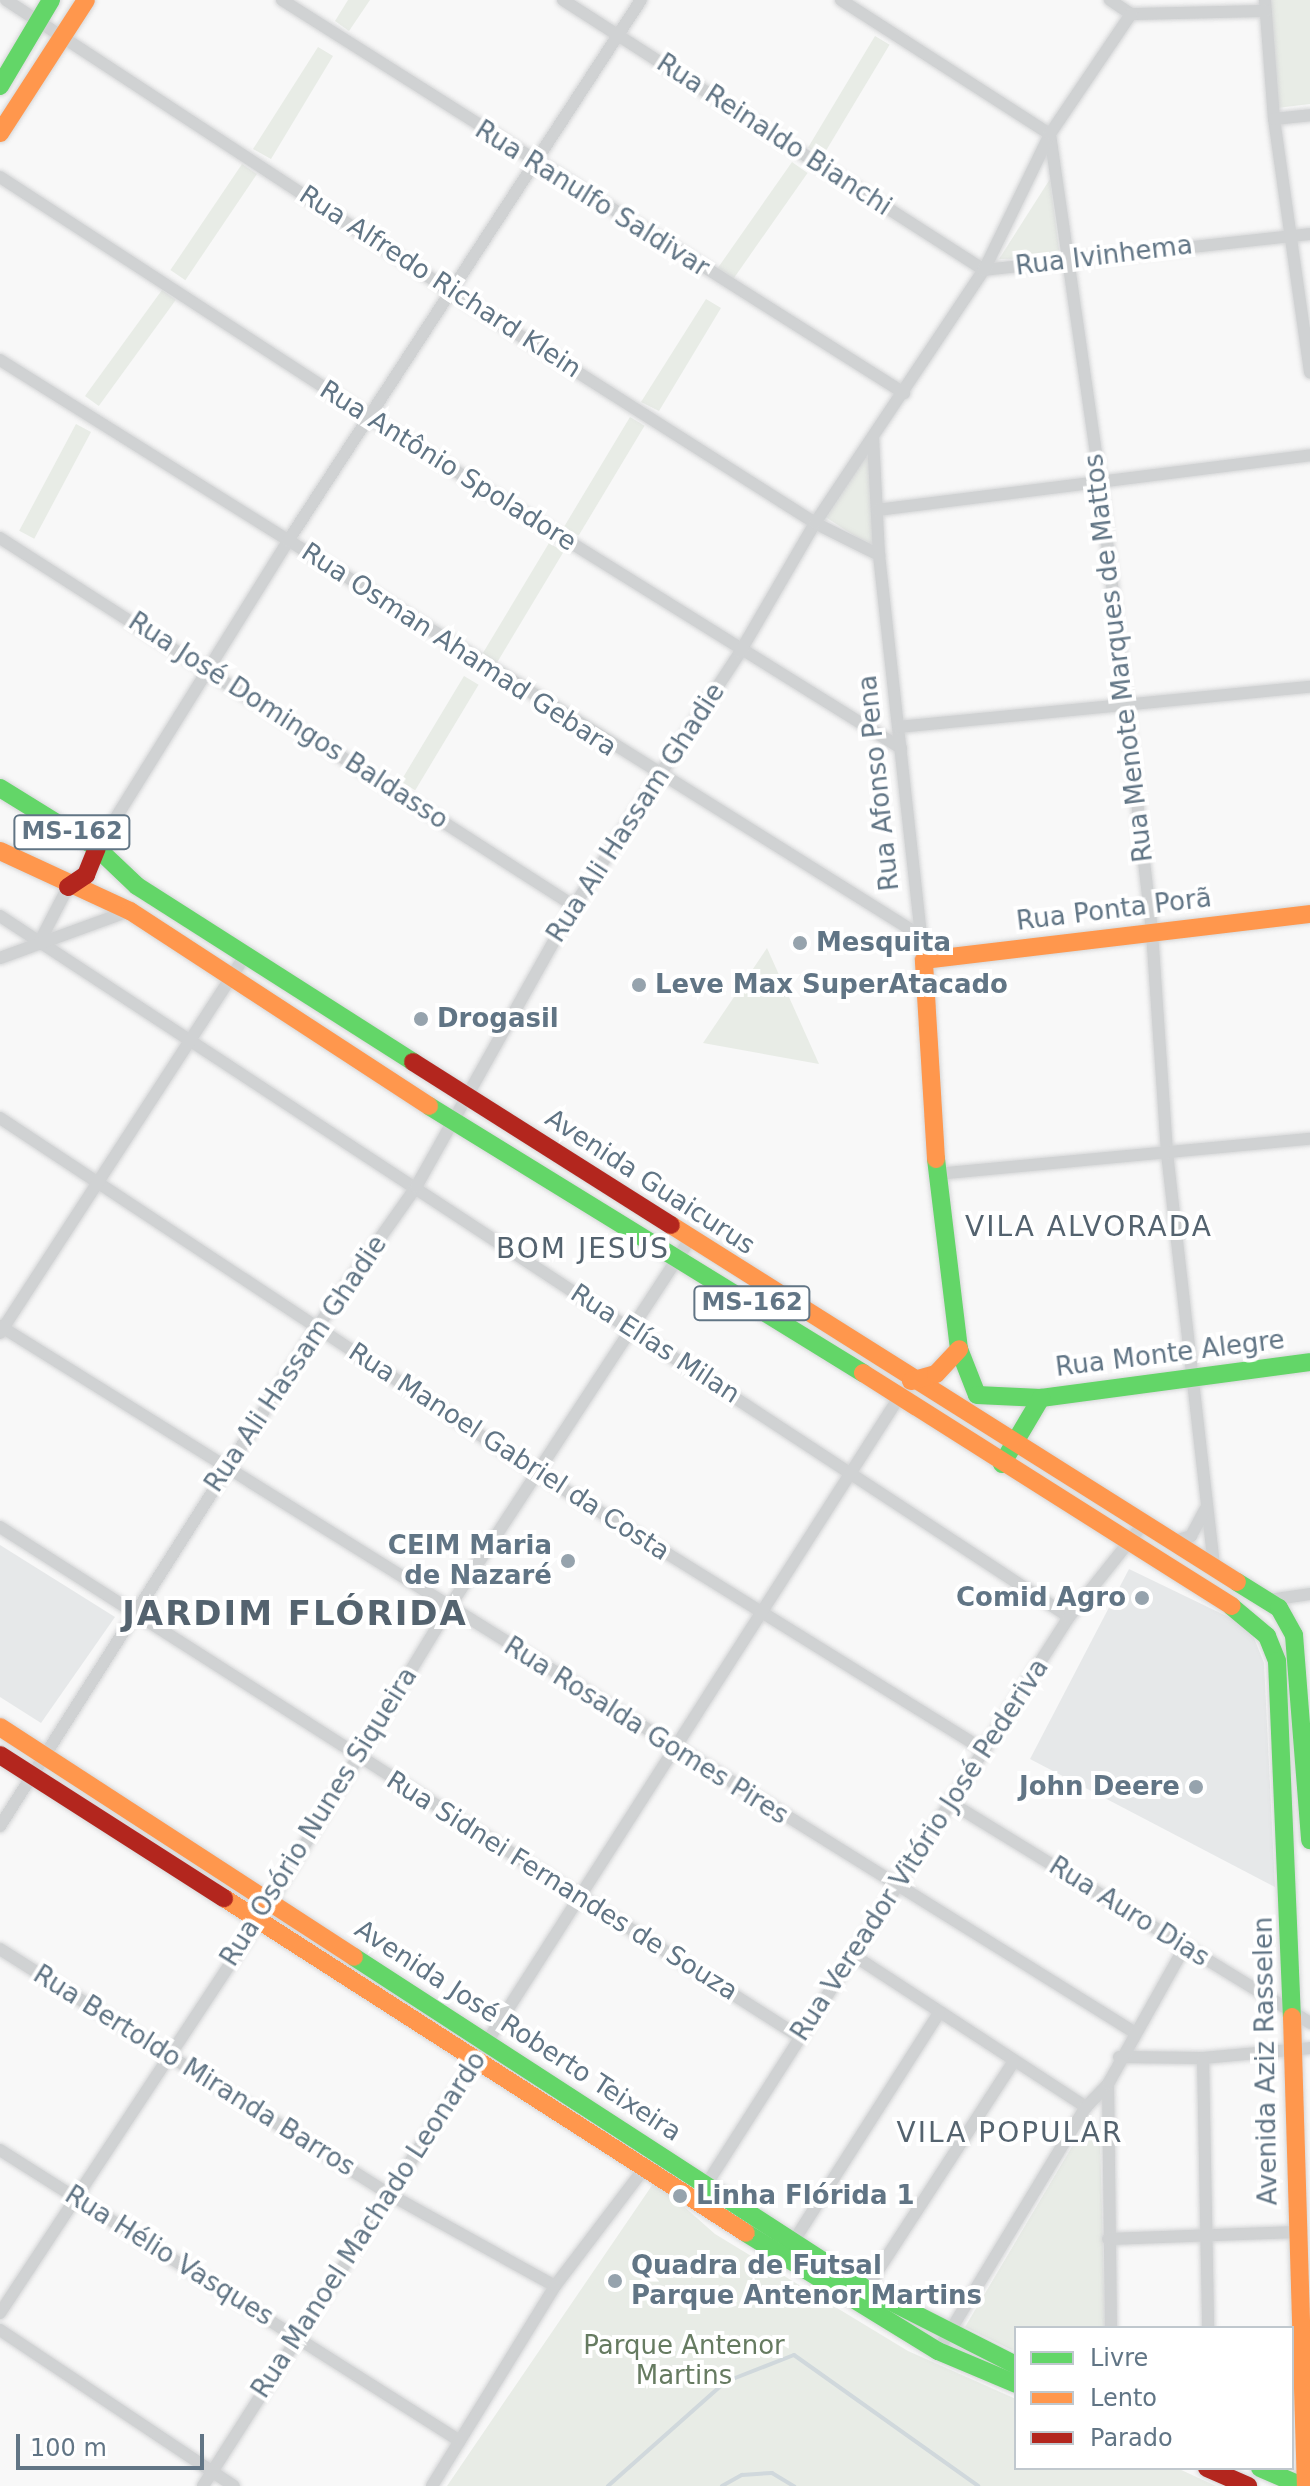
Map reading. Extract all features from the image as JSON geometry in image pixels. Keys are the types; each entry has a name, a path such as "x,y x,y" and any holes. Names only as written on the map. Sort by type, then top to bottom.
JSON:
{"main road":[{"path":"0,86 51,0"},
{"path":"0,133 86,0"},
{"name":"Avenida Guaicurus","path":"0,788 102,840 137,886 464,1092 911,1381 1274,1604"},
{"path":"68,887 86,875 102,840"},
{"name":"Avenida Guaicurus","path":"0,851 68,887 130,911 232,974 449,1119 679,1256 898,1399 1252,1619 1267,1636"},
{"name":"Rua Ponta Porã","path":"924,960 1310,914"},
{"name":"Rua Afonso Pena","path":"924,960 937,1174 959,1349 977,1395 1041,1398"},
{"path":"911,1381 936,1374 959,1349"},
{"name":"Rua Monte Alegre","path":"1002,1464 1017,1444 1041,1398 1310,1362"},
{"path":"1274,1604 1294,1635 1310,1840"},
{"name":"Avenida Aziz Rasselen","path":"1267,1636 1277,1661 1286,1823 1291,2012 1302,2049 1297,2232 1304,2276 1304,2486"},
{"name":"Avenida José Roberto Teixeira","path":"0,1727 486,2041 651,2160 942,2343 1014,2383"},
{"path":"0,1755 475,2058 651,2160"},
{"name":"Avenida José Roberto Teixeira","path":"701,2192 795,2239 942,2343 1014,2364"},
{"path":"1212,2470 1248,2486"},
{"path":"1265,2470 1304,2486"}],"street":[{"name":"Rua Alfredo Richard Klein","path":"6,0 65,35 453,291 815,523 879,555"},
{"name":"Rua Ranulfo Saldivar","path":"282,0 536,165 904,393"},
{"name":"Rua Reinaldo Bianchi","path":"563,0 984,270"},
{"path":"102,840 288,541 372,419 641,0"},
{"path":"841,0 1050,134"},
{"path":"1110,0 1131,14 1266,5 1274,119 1295,236 1310,372"},
{"name":"Rua Ali Hassam Ghadie","path":"0,1826 318,1326 416,1187 464,1092 574,906 740,652 815,523 984,270 1050,134 1131,14"},
{"path":"1274,119 1310,115"},
{"name":"Rua Menote Marques de Mattos","path":"1050,134 1100,481 1152,932 1167,1153 1190,1376 1214,1565"},
{"name":"Rua Antônio Spoladore","path":"0,177 372,419 740,652 901,748"},
{"name":"Rua Ivinhema","path":"984,270 1310,234"},
{"name":"Rua Osman Ahamad Gebara","path":"0,360 658,777 921,936"},
{"name":"Rua Afonso Pena","path":"873,437 879,555 924,960"},
{"path":"877,510 1310,455"},
{"name":"Rua José Domingos Baldasso","path":"0,538 210,668 574,906"},
{"path":"899,727 1310,687"},
{"path":"39,943 68,887"},
{"path":"0,958 130,911"},
{"name":"Rua Elías Milan","path":"0,916 851,1471 1069,1617"},
{"path":"1,1329 192,1044 246,954"},
{"name":"Rua Manoel Gabriel da Costa","path":"0,1118 539,1474 984,1750"},
{"path":"937,1174 1310,1139"},
{"name":"Rua Osório Nunes Siqueira","path":"0,2313 167,2054 259,1920 448,1609 539,1474 629,1327 690,1239"},
{"name":"Rua Rosalda Gomes Pires","path":"1,1329 448,1609 674,1746 894,1887 1132,2031"},
{"name":"Rua Manoel Machado Leonardo","path":"203,2486 577,1894 898,1399"},
{"path":"1175,1541 1191,1536 1206,1507"},
{"name":"Rua Vereador Vitório José Pederiva","path":"701,2192 800,2037 856,1957 894,1887 1069,1617 1144,1523"},
{"name":"Rua Sidnei Fernandes de Souza","path":"0,1527 138,1611 357,1756 800,2037"},
{"path":"1274,1604 1310,1594"},
{"name":"Rua Auro Dias","path":"948,1801 1310,2023"},
{"path":"1286,1823 1310,1822"},
{"path":"942,2343 1086,2107 1108,2084 1132,2031 1185,1946"},
{"name":"Rua Bertoldo Miranda Barros","path":"0,1949 387,2193 555,2286"},
{"path":"856,1957 1086,2107"},
{"path":"795,2239 939,2013"},
{"path":"1119,2057 1203,2058 1302,2049"},
{"path":"1203,2058 1208,2326"},
{"path":"866,2289 1014,2061"},
{"path":"1108,2084 1111,2326"},
{"name":"Rua Hélio Vasques","path":"0,2150 460,2441"},
{"path":"432,2486 555,2286 651,2160"},
{"path":"1108,2239 1205,2239 1297,2232"},
{"path":"0,2330 234,2486"}],"shaded area":[{"path":"0,1545 115,1617 41,1723 0,1697"},
{"path":"1129,1569 1243,1624 1254,1638 1264,1663 1275,1887 1030,1759"}],"green space":[{"path":"348,0 370,0 349,31 335,21"},
{"path":"1262,0 1310,0 1310,104 1277,108"},
{"path":"875,36 890,45 823,156 808,147"},
{"path":"318,47 333,56 271,159 253,149"},
{"path":"792,162 808,173 732,280 717,269"},
{"path":"242,164 257,174 185,280 170,270"},
{"path":"1050,179 1060,258 999,259"},
{"path":"162,290 176,300 99,406 85,396"},
{"path":"706,299 721,308 659,411 641,402"},
{"path":"630,417 645,426 579,535 564,527"},
{"path":"76,424 91,432 34,539 19,531"},
{"path":"868,448 873,548 824,516"},
{"path":"549,543 564,552 497,663 482,654"},
{"path":"464,676 479,685 415,790 401,781"},
{"path":"767,948 819,1064 703,1043"},
{"path":"1089,2118 1100,2138 1105,2326 1014,2326 1014,2351 965,2327"},
{"name":"Parque Antenor Martins","path":"655,2181 715,2234 908,2351 1014,2398 1014,2470 1181,2470 1216,2486 447,2486"}],"waterway":[{"path":"608,2486 725,2382 794,2355 978,2486"},
{"path":"722,2486 742,2475 772,2473 794,2486"}],"traffic: fast":[{"path":"0,86 51,0"},
{"path":"0,788 97,848 137,886 413,1062"},
{"path":"429,1106 863,1373"},
{"path":"936,1159 959,1349 977,1395 1041,1398 1310,1362"},
{"path":"1002,1464 1041,1398"},
{"path":"1237,1582 1279,1608 1294,1635 1310,1840"},
{"path":"1231,1606 1267,1636 1277,1661 1292,2017"},
{"path":"354,1957 866,2289 1014,2364"},
{"path":"746,2233 938,2351 1014,2383"},
{"path":"1265,2470 1302,2486"}],"traffic: slow":[{"path":"0,133 86,0"},
{"path":"0,851 130,911 429,1106"},
{"path":"936,1159 924,960 1310,914"},
{"path":"671,1225 1237,1582"},
{"path":"911,1381 936,1374 959,1349"},
{"path":"863,1373 1231,1606"},
{"path":"0,1727 354,1957"},
{"path":"224,1898 746,2233"},
{"path":"1292,2017 1306,2486"}],"traffic: jam":[{"path":"68,887 86,875 97,848"},
{"path":"413,1062 671,1225"},
{"path":"0,1755 224,1898"},
{"path":"1212,2470 1248,2486"}],"place":[{"name":"Mesquita","path":"800,943"},
{"name":"Leve Max SuperAtacado","path":"639,985"},
{"name":"Drogasil","path":"421,1019"},
{"name":"CEIM Maria de Nazaré","path":"568,1561"},
{"name":"Comid Agro","path":"1142,1598"},
{"name":"John Deere","path":"1196,1787"},
{"name":"Linha Flórida 1","path":"680,2196"},
{"name":"Quadra de Futsal Parque Antenor Martins","path":"615,2281"}],"district":[{"name":"VILA ALVORADA","path":"1089,1227"},
{"name":"BOM JESUS","path":"583,1249"},
{"name":"JARDIM FLÓRIDA","path":"295,1614"},
{"name":"VILA POPULAR","path":"1010,2133"}]}
